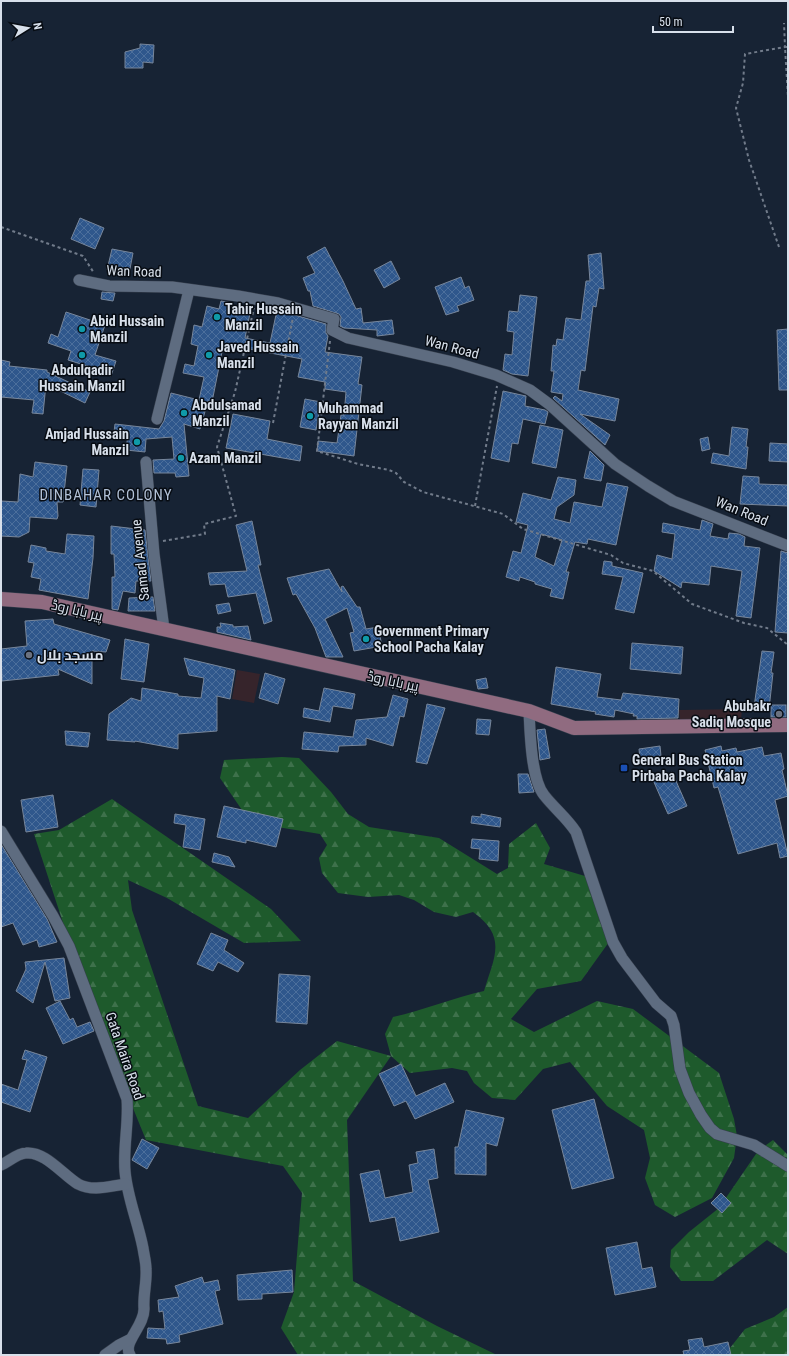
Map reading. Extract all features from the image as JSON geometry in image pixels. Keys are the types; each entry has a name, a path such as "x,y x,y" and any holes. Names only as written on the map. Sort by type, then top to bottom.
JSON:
{"main road":[{"name":"پیر بابا روڈ","path":"1,599 42,602 529,711 574,728 788,725"}],"street":[{"name":"Wan Road","path":"79,280 108,286 172,287 256,299 334,319 332,330 348,338 453,362 498,376 530,390 549,404 615,464 673,501 788,546"},
{"path":"157,419 189,290"},
{"name":"Samad Avenue","path":"146,462 153,543 164,630"},
{"path":"529,711 532,751 538,782 543,794 567,818 576,832 613,942 622,958 656,1003 671,1016 674,1025 680,1069 689,1093 700,1115 710,1128 717,1134 754,1145 788,1166"},
{"name":"Gata Maira Road","path":"1,831 69,946 127,1099 129,1118 125,1169 126,1184 138,1226 146,1269 143,1295 144,1313 140,1327 131,1339 128,1352 130,1355"},
{"path":"1,1165 25,1153 35,1154 55,1165 79,1184 97,1189 126,1184"},
{"path":"105,1355 131,1339"}],"path":[{"path":"784,23 788,97"},
{"path":"779,247 750,160 736,108 743,83 745,54 786,47"},
{"path":"1,228 83,256 93,271 98,284"},
{"path":"153,543 206,534 204,524 236,516 217,447 234,392 256,299"},
{"path":"272,423 295,308"},
{"path":"332,330 321,408 317,451 358,464 389,470 396,473 404,482 423,492 503,514 523,529 611,555 623,563 653,571 692,604 744,623 767,628 788,644"},
{"path":"475,506 498,376"}],"shaded area":[{"path":"237,670 260,674 254,703 232,699"},
{"path":"742,709 741,720 680,719 679,710"}],"green space":[{"path":"282,757 299,758 331,792 348,814 369,827 439,838 497,874 508,868 509,844 536,823 550,848 544,864 585,876 609,942 581,981 537,989 511,1019 534,1032 597,1001 633,1009 719,1073 734,1119 737,1136 734,1158 712,1198 675,1217 655,1205 645,1178 650,1158 644,1130 607,1106 570,1062 543,1069 515,1100 492,1098 474,1083 467,1071 452,1068 410,1073 391,1056 385,1034 393,1017 484,991 494,958 495,948 491,930 484,921 473,912 456,917 434,912 414,900 399,895 368,897 338,893 322,873 319,858 327,845 320,834 259,824 242,810 220,778 224,760"},
{"path":"112,799 271,909 301,941 244,943 167,898 128,880 132,910 198,1106 248,1118 300,1070 337,1041 391,1056 347,1120 353,1281 437,1326 497,1355 298,1355 281,1328 294,1292 302,1193 283,1166 146,1140 86,993 34,834 59,830"},
{"path":"773,1140 788,1155 788,1254 767,1240 713,1281 681,1281 670,1267 671,1250 689,1232 719,1208 758,1151"},
{"path":"788,1307 788,1355 728,1355 730,1348 745,1329 774,1317"}],"building":[{"path":"140,44 154,45 153,63 143,62 143,68 125,68 125,52 140,48"},
{"path":"80,218 104,228 95,249 71,239"},
{"path":"325,247 356,309 361,308 363,323 392,320 394,334 377,336 377,330 344,328 340,326 341,317 339,314 313,306 310,291 308,291 303,278 315,273 307,257"},
{"path":"112,249 133,253 129,274 107,270"},
{"path":"601,253 604,289 599,288 596,307 593,306 585,371 581,370 578,390 619,399 615,421 580,414 610,435 605,445 553,398 555,396 562,401 563,394 551,392 554,371 551,371 553,345 556,346 557,339 563,340 566,318 581,320 586,281 590,281 588,255"},
{"path":"391,261 400,279 384,288 374,270"},
{"path":"461,277 465,288 469,286 474,300 457,306 459,311 446,315 435,287"},
{"path":"102,292 115,293 113,301 101,299"},
{"path":"520,295 537,297 528,376 512,374 503,370 505,354 512,355 514,332 507,331 509,311 518,312"},
{"path":"221,301 232,303 231,309 250,313 245,338 270,343 277,310 326,324 326,333 328,336 325,352 362,357 358,384 362,385 354,456 317,451 318,441 337,443 341,415 344,415 346,392 325,389 325,382 298,377 302,359 244,348 243,351 223,347 212,402 208,401 200,429 184,424 189,476 176,477 175,473 154,473 153,460 174,459 172,437 146,439 145,452 126,450 128,434 114,432 115,424 159,429 164,421 171,393 199,400 204,377 183,373 185,364 194,366 198,346 191,344 194,325 202,327 207,306 219,309"},
{"path":"66,312 105,325 95,355 116,361 111,376 97,371 97,369 68,360 71,351 48,343 51,334 58,337"},
{"path":"788,329 788,390 779,390 777,330"},
{"path":"1,360 10,362 9,366 47,370 47,372 90,392 85,403 46,384 43,414 32,413 34,400 1,397"},
{"path":"503,391 526,396 525,406 548,412 545,424 523,419 518,444 512,443 509,462 491,458"},
{"name":"Muhammad Rayyan Manzil","path":"305,399 321,402 316,430 300,427"},
{"path":"233,414 270,421 267,439 302,446 300,461 226,448"},
{"path":"540,425 563,430 556,468 532,463"},
{"path":"732,427 748,429 746,469 711,463 713,453 729,456"},
{"path":"708,437 710,449 702,451 700,439"},
{"path":"770,443 788,444 788,462 769,461"},
{"path":"590,451 604,465 601,481 584,478"},
{"path":"35,462 67,466 63,502 57,502 57,519 30,517 29,532 19,537 1,536 1,501 18,502 20,474 33,477"},
{"path":"83,469 99,470 96,507 80,505"},
{"path":"743,476 759,477 759,484 788,485 788,506 740,504"},
{"path":"558,477 576,480 574,495 557,507 554,519 570,523 574,502 602,507 607,483 628,487 616,545 588,539 587,544 575,542 566,572 569,572 563,599 550,596 552,589 535,584 535,582 520,577 519,581 506,577 513,551 521,553 528,525 516,522 523,493 551,500","holes":["541,534 562,540 554,566 535,557"]},
{"path":"702,520 713,524 710,536 728,539 729,533 739,534 745,537 744,546 760,548 751,618 736,616 742,571 711,566 709,585 682,582 681,588 654,571 657,555 672,559 675,534 662,532 663,523 700,530"},
{"path":"252,521 261,565 258,565 272,621 264,624 256,593 228,597 225,584 210,585 208,573 247,571 236,525"},
{"path":"111,526 145,530 151,581 136,581 135,593 123,591 118,610 112,609 112,577 115,577 114,554 111,554"},
{"path":"67,534 94,536 88,599 39,590 41,579 31,577 34,563 28,562 31,545 46,548 46,551 65,554"},
{"path":"781,551 788,553 788,633 775,632"},
{"path":"604,561 612,562 612,566 643,573 634,613 615,609 623,577 602,574"},
{"path":"329,569 342,592 341,587 343,586 357,607 360,607 366,629 378,627 382,646 354,651 350,633 354,632 347,608 325,619 343,657 326,657 315,628 296,594 293,595 287,578"},
{"path":"153,597 155,611 128,611 129,598"},
{"path":"229,603 231,611 218,614 216,605"},
{"path":"53,619 54,624 110,640 106,652 92,651 92,684 58,669 59,675 2,681 1,649 27,646 25,621"},
{"path":"220,623 233,625 233,627 248,626 251,640 217,632 217,627 221,627"},
{"path":"125,639 149,644 144,682 121,679"},
{"path":"632,643 683,647 681,674 630,669"},
{"path":"762,651 774,652 769,709 754,707"},
{"path":"184,658 235,670 230,699 217,696 217,731 178,734 178,749 135,741 107,740 109,714 131,698 141,701 142,688 178,694 178,696 201,698 204,678 189,675"},
{"path":"556,667 601,674 597,697 621,700 623,693 679,699 678,718 637,719 637,716 633,716 634,714 615,710 614,717 595,714 596,712 551,704"},
{"path":"265,673 285,679 278,704 259,698"},
{"path":"486,678 488,688 478,689 476,680"},
{"path":"324,688 355,694 352,709 333,706 330,722 303,717 304,708 319,711"},
{"path":"393,695 408,699 404,717 400,716 393,746 366,738 366,745 339,746 338,752 302,749 304,732 353,737 356,720 387,717"},
{"path":"427,704 445,708 427,764 416,762"},
{"name":"Abubakr Sadiq Mosque","path":"771,705 786,705 786,717 771,717"},
{"path":"477,719 491,720 489,735 476,734"},
{"path":"545,729 550,758 540,760 537,730"},
{"path":"65,731 90,733 88,747 66,745"},
{"path":"660,746 661,756 640,759 639,749"},
{"path":"721,746 722,751 736,748 737,752 762,747 764,756 781,753 784,769 782,770 788,796 775,800 788,856 780,858 777,843 738,854 718,787 714,788 705,750"},
{"path":"672,772 687,806 668,814 653,780"},
{"path":"518,774 528,774 534,792 519,793"},
{"path":"53,795 58,827 26,832 21,800"},
{"path":"224,806 283,819 276,847 246,840 246,843 217,837"},
{"path":"175,814 205,819 200,850 183,847 186,825 174,823"},
{"path":"481,814 501,818 500,827 471,823 472,816 481,817"},
{"path":"472,839 499,841 498,861 479,859 480,849 471,848"},
{"path":"1,844 47,919 57,942 39,947 37,940 23,945 13,923 1,927"},
{"path":"214,853 229,857 235,867 212,862"},
{"path":"211,933 228,940 224,950 244,963 238,972 218,962 213,971 197,964"},
{"path":"64,958 70,998 55,1001 45,962 33,1003 16,991 26,969 25,962"},
{"path":"279,974 310,976 307,1024 276,1022"},
{"path":"60,1001 70,1020 73,1018 77,1027 90,1022 94,1031 63,1044 46,1008"},
{"path":"25,1050 47,1057 30,1112 1,1102 1,1084 18,1090 27,1060 22,1059"},
{"path":"401,1064 416,1096 445,1083 454,1102 415,1119 406,1101 394,1106 379,1074"},
{"path":"594,1099 614,1178 572,1189 552,1110"},
{"path":"466,1110 504,1118 497,1146 486,1143 486,1175 455,1174 455,1147 458,1147"},
{"path":"142,1139 159,1148 147,1169 132,1160"},
{"path":"434,1149 438,1178 428,1180 439,1232 400,1241 395,1217 370,1222 360,1174 379,1170 385,1198 413,1192 409,1165 418,1163 416,1152"},
{"path":"721,1193 731,1203 722,1213 711,1203"},
{"path":"637,1242 642,1269 652,1267 656,1287 615,1295 606,1248"},
{"path":"292,1270 293,1292 262,1294 262,1299 238,1300 237,1275"},
{"path":"202,1277 204,1283 218,1280 220,1290 215,1291 223,1324 179,1335 180,1342 167,1344 166,1339 147,1338 148,1328 165,1329 163,1311 159,1312 158,1300 179,1297 175,1286"},
{"path":"702,1338 704,1347 728,1342 731,1355 684,1355 683,1351 690,1350 688,1340"}],"place":[{"name":"Tahir Hussain Manzil","path":"217,317"},
{"name":"Abid Hussain Manzil","path":"82,329"},
{"name":"Abdulqadir Hussain Manzil","path":"82,355"},
{"name":"Javed Hussain Manzil","path":"209,355"},
{"name":"Abdulsamad Manzil","path":"184,413"},
{"name":"Muhammad Rayyan Manzil","path":"310,416"},
{"name":"Amjad Hussain Manzil","path":"137,442"},
{"name":"Azam Manzil","path":"181,458"},
{"name":"Government Primary School Pacha Kalay","path":"366,639"},
{"name":"مسجد بلال","path":"29,655"},
{"name":"Abubakr Sadiq Mosque","path":"779,714"},
{"name":"General Bus Station Pirbaba Pacha Kalay","path":"624,768"}],"district":[{"name":"DINBAHAR COLONY","path":"106,495"}]}
